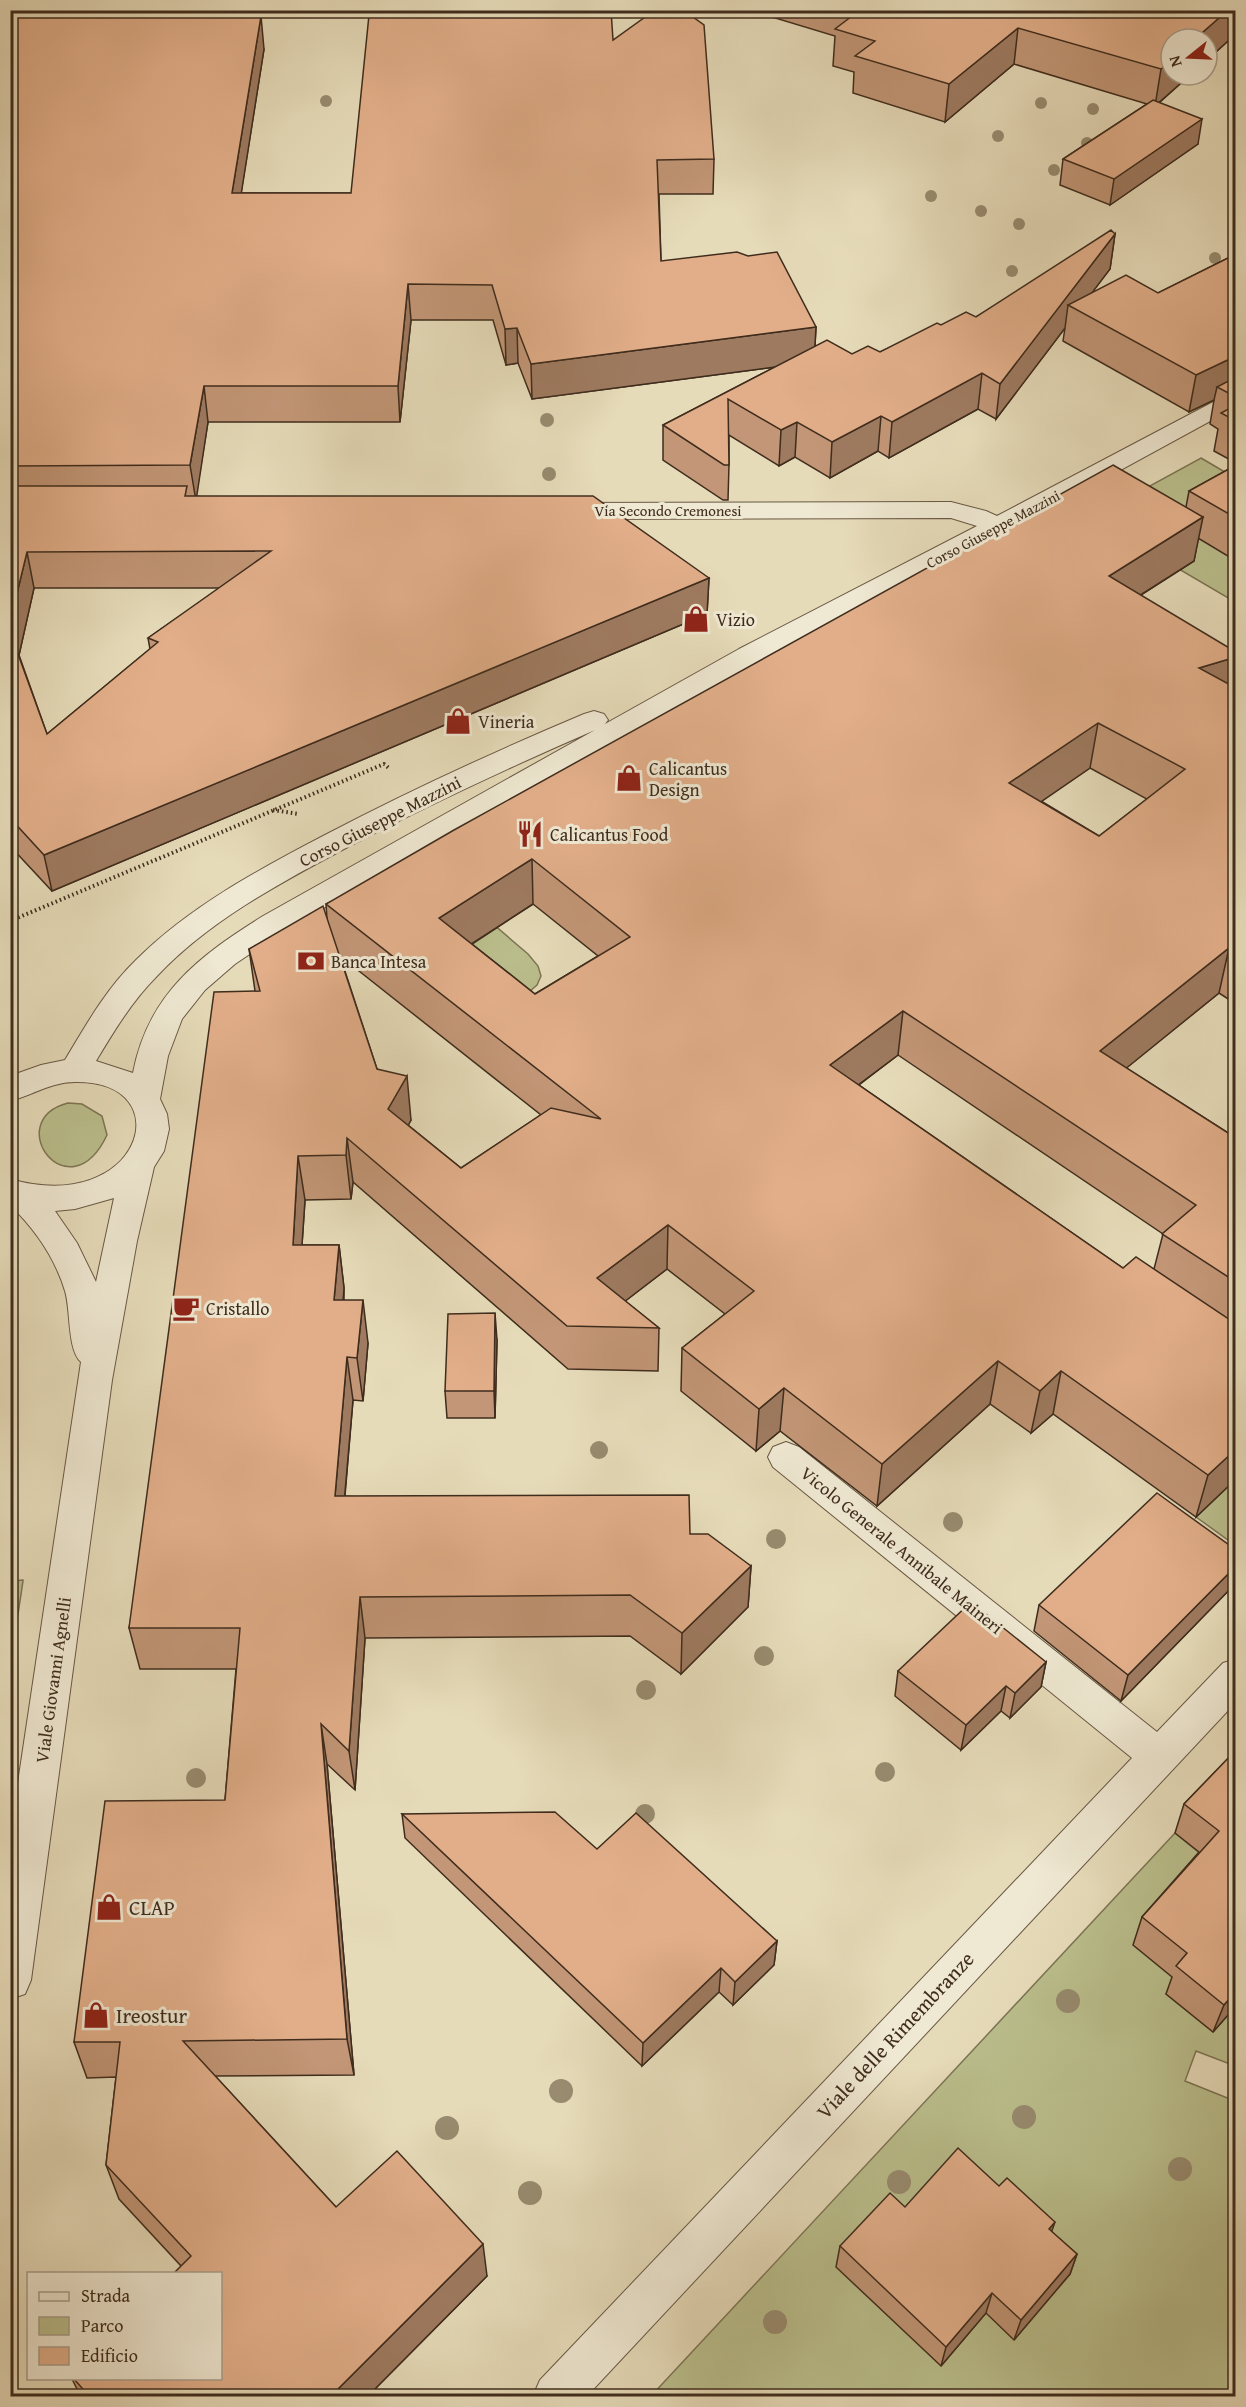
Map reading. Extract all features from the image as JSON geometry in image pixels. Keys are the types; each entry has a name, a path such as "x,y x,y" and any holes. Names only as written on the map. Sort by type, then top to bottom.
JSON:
{"street":[{"name":"Corso Giuseppe Mazzini","path":"144,1099 160,1031 174,1007 192,985 241,944 356,875 749,655 998,527 1236,397"},
{"name":"Via Secondo Cremonesi","path":"544,511 951,510 977,516 998,527"},
{"name":"Corso Giuseppe Mazzini","path":"74,1071 123,995 145,969 195,926 314,853 424,797 521,751 749,655"},
{"path":"10,1090 35,1078 74,1071 96,1072 132,1087 144,1099"},
{"name":"Viale Giovanni Agnelli","path":"10,1980 95,1380 120,1241 140,1162 150,1146 153,1130 152,1114 144,1099"},
{"path":"16,1194 42,1200 87,1196 126,1176 140,1162"},
{"name":"Viale Giovanni Agnelli","path":"16,1194 37,1210 63,1250 82,1292 95,1380"},
{"name":"Vicolo Generale Annibale Maineri","path":"786,1457 1158,1756"},
{"name":"Viale delle Rimembranze","path":"556,2397 1236,1675"}],"path":[{"path":"10,921 384,764 424,797"}],"green space":[{"path":"1201,458 1235,478 1235,602 1109,528 1106,510"},
{"path":"445,883 528,954 538,966 541,976 537,985 529,992 500,1009"},
{"path":"68,1103 82,1104 102,1116 107,1135 92,1157 75,1166 60,1165 48,1156 40,1142 40,1127 49,1113"},
{"path":"1235,1479 1235,1545 1196,1517"},
{"path":"11,1581 23,1581 11,1661"},
{"path":"1175,1833 1208,1860 1177,1981 1166,1994 1213,2032 1235,2006 1235,2066 1196,2051 1185,2081 1235,2101 1235,2396 892,2396 875,2393 875,2396 651,2396"}],"building":[{"path":"10,10 100,10 98,17 261,16 232,193 351,193 369,15 483,14 483,10 611,10 613,40 655,10 683,10 704,25 714,159 657,160 661,261 737,252 748,256 777,252 816,327 531,364 517,328 505,329 492,285 408,284 398,386 204,386 190,465 10,466"},
{"path":"860,10 1228,10 1209,27 1159,27 1159,68 1018,28 949,84 855,56 875,41 835,29"},
{"path":"1153,100 1202,119 1114,179 1063,159"},
{"path":"1111,230 1115,234 1000,384 982,373 892,422 881,416 832,442 797,422 781,430 728,399 729,465 724,465 663,425 827,340 852,354 868,346 880,352 937,323 941,325 966,312 976,317"},
{"path":"1236,254 1236,356 1196,375 1068,305 1126,275 1158,293"},
{"path":"1236,377 1236,397 1217,387"},
{"path":"1236,405 1236,421 1221,413"},
{"path":"1113,465 1203,517 1109,576 1236,652 1236,657 1199,668 1236,688 1236,952 1229,948 1100,1051 1236,1138 1236,1282 1162,1234 1196,1205 903,1011 830,1065 1123,1268 1136,1257 1236,1324 1236,1449 1208,1475 1061,1371 1040,1391 998,1361 882,1464 784,1388 759,1409 682,1348 754,1291 668,1225 597,1278 659,1328 567,1326 347,1138 346,1155 298,1156 293,1245 339,1245 334,1300 363,1300 357,1358 347,1357 335,1496 689,1495 690,1534 708,1534 751,1566 682,1633 630,1595 360,1597 349,1751 321,1724 347,2039 183,2041 336,2207 397,2151 483,2244 330,2397 90,2397 75,2380 222,2380 222,2272 175,2272 191,2256 106,2165 120,2042 74,2042 105,1801 225,1800 240,1628 129,1628 214,992 260,991 249,949 323,906 377,1069 407,1076 388,1109 461,1168 551,1108 601,1119 326,904 454,830","holes":["1098,723 1185,769 1099,836 1009,783","532,859 630,937 535,994 439,918"]},
{"path":"1236,465 1236,518 1189,491"},
{"path":"10,486 187,486 185,496 593,496 709,578 44,855 10,818 10,632 47,734 158,642 148,638 271,551 27,552 10,622"},
{"path":"495,1313 494,1391 445,1391 448,1314"},
{"path":"1157,1493 1236,1550 1236,1566 1128,1675 1039,1605"},
{"path":"971,1602 1046,1662 1015,1693 1006,1686 966,1725 898,1671"},
{"path":"1236,1750 1236,1991 1224,2005 1176,1966 1187,1953 1142,1917 1219,1831 1184,1804"},
{"path":"555,1812 597,1849 636,1813 777,1941 735,1982 721,1968 643,2043 402,1814"},
{"path":"958,2148 999,2186 1007,2178 1055,2222 1049,2229 1077,2254 1021,2320 992,2293 946,2347 840,2246 890,2193 905,2207"}],"place":[{"name":"Vizio","path":"696,619"},
{"name":"Vineria","path":"458,721"},
{"name":"Calicantus Design","path":"629,778"},
{"name":"Calicantus Food","path":"530,834"},
{"name":"Banca Intesa","path":"311,961"},
{"name":"Cristallo","path":"186,1308"},
{"name":"CLAP","path":"109,1907"},
{"name":"Ireostur","path":"96,2015"}]}
